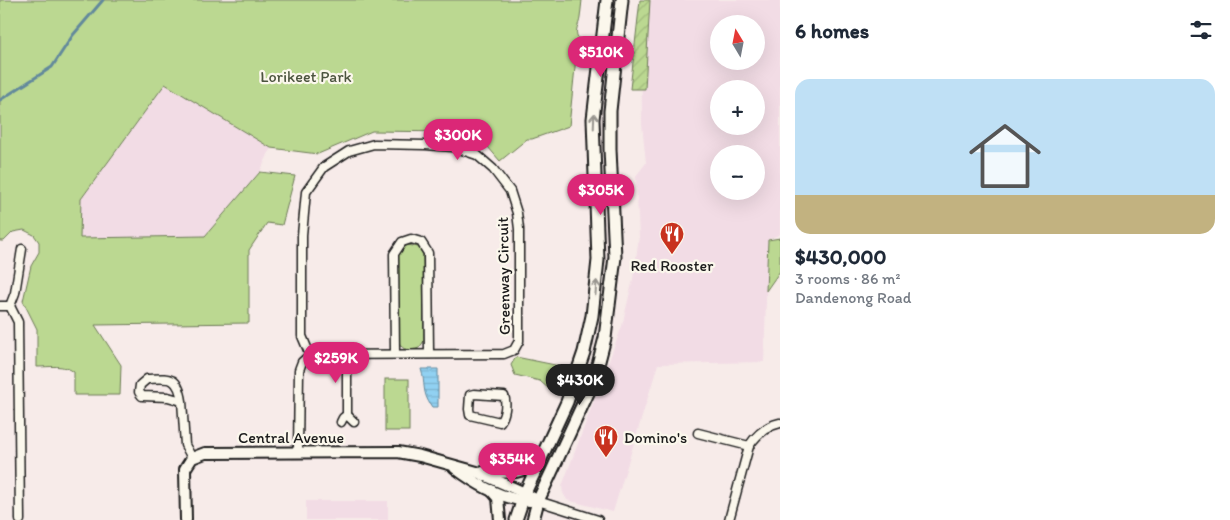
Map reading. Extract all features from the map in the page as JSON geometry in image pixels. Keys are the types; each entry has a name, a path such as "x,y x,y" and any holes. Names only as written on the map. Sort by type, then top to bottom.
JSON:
{"main road":[{"path":"516,520 523,497 567,402 584,352 595,298 598,260 593,119 607,0"},
{"path":"533,520 538,501 594,380 606,338 615,257 610,111 622,0"}],"street":[{"name":"Greenway Circuit","path":"374,144 453,147 477,155 493,168 510,191 517,213 518,229 519,341 514,350 504,354 429,354 310,355 302,336 302,234 306,192 324,167 350,151 374,144"},
{"path":"395,354 394,254 402,242 411,239 421,242 428,253 429,354"},
{"path":"20,520 18,322 10,306 15,293 22,250"},
{"path":"0,306 10,306"},
{"path":"347,354 347,415 354,422"},
{"path":"298,452 299,370 302,362 310,355"},
{"path":"182,401 168,397 142,396 140,385 147,379 165,378 174,381 180,388 182,401 185,445 192,458 185,469 186,520"},
{"path":"493,394 504,396 506,401 500,422 470,415 468,410 470,395 493,394"},
{"path":"341,422 347,415"},
{"path":"728,520 749,446 756,435 770,425 780,423"},
{"path":"698,433 749,446"},
{"name":"Central Avenue","path":"192,458 205,452 398,452 420,456 477,472 518,472 538,463"},
{"name":"Central Avenue","path":"452,466 474,482 491,490 538,501"},
{"name":"Central Avenue","path":"477,472 523,497"},
{"path":"491,490 498,498 500,520"},
{"path":"538,501 598,520"}],"shaded area":[{"path":"645,0 780,0 780,234 768,240 764,362 658,364 613,512 567,500 562,486 622,326 633,279 639,237 636,176 646,163 642,124 641,18"},
{"path":"165,84 271,148 260,172 205,236 80,238 81,199"},
{"path":"306,501 388,501 388,520 306,520"}],"green space":[{"name":"Lorikeet Park","path":"0,0 582,0 577,30 578,38 569,126 527,139 500,161 482,140 453,132 372,131 318,154 271,148 165,84 81,199 80,238 205,236 260,172 295,176 282,225 267,223 249,250 249,323 95,325 121,365 120,395 74,395 74,372 61,367 37,367 37,329 23,301 31,266 39,252 39,242 34,235 24,230 13,232 4,241 0,241"},
{"path":"640,0 650,0 645,89 630,89"},
{"path":"780,238 780,271 766,291 768,240"},
{"path":"408,245 418,247 423,255 424,341 419,348 410,350 404,349 399,342 398,255 400,250"},
{"path":"516,357 560,366 550,390 540,381 515,375 511,365"},
{"path":"385,379 409,379 409,431 385,431"}],"water":[{"path":"421,369 438,369 438,407 432,407 426,397"}],"waterway":[{"path":"0,100 52,67 73,35 103,0"}],"place":[{"name":"Red Rooster","path":"672,255"},
{"name":"Domino's","path":"606,458"}]}
